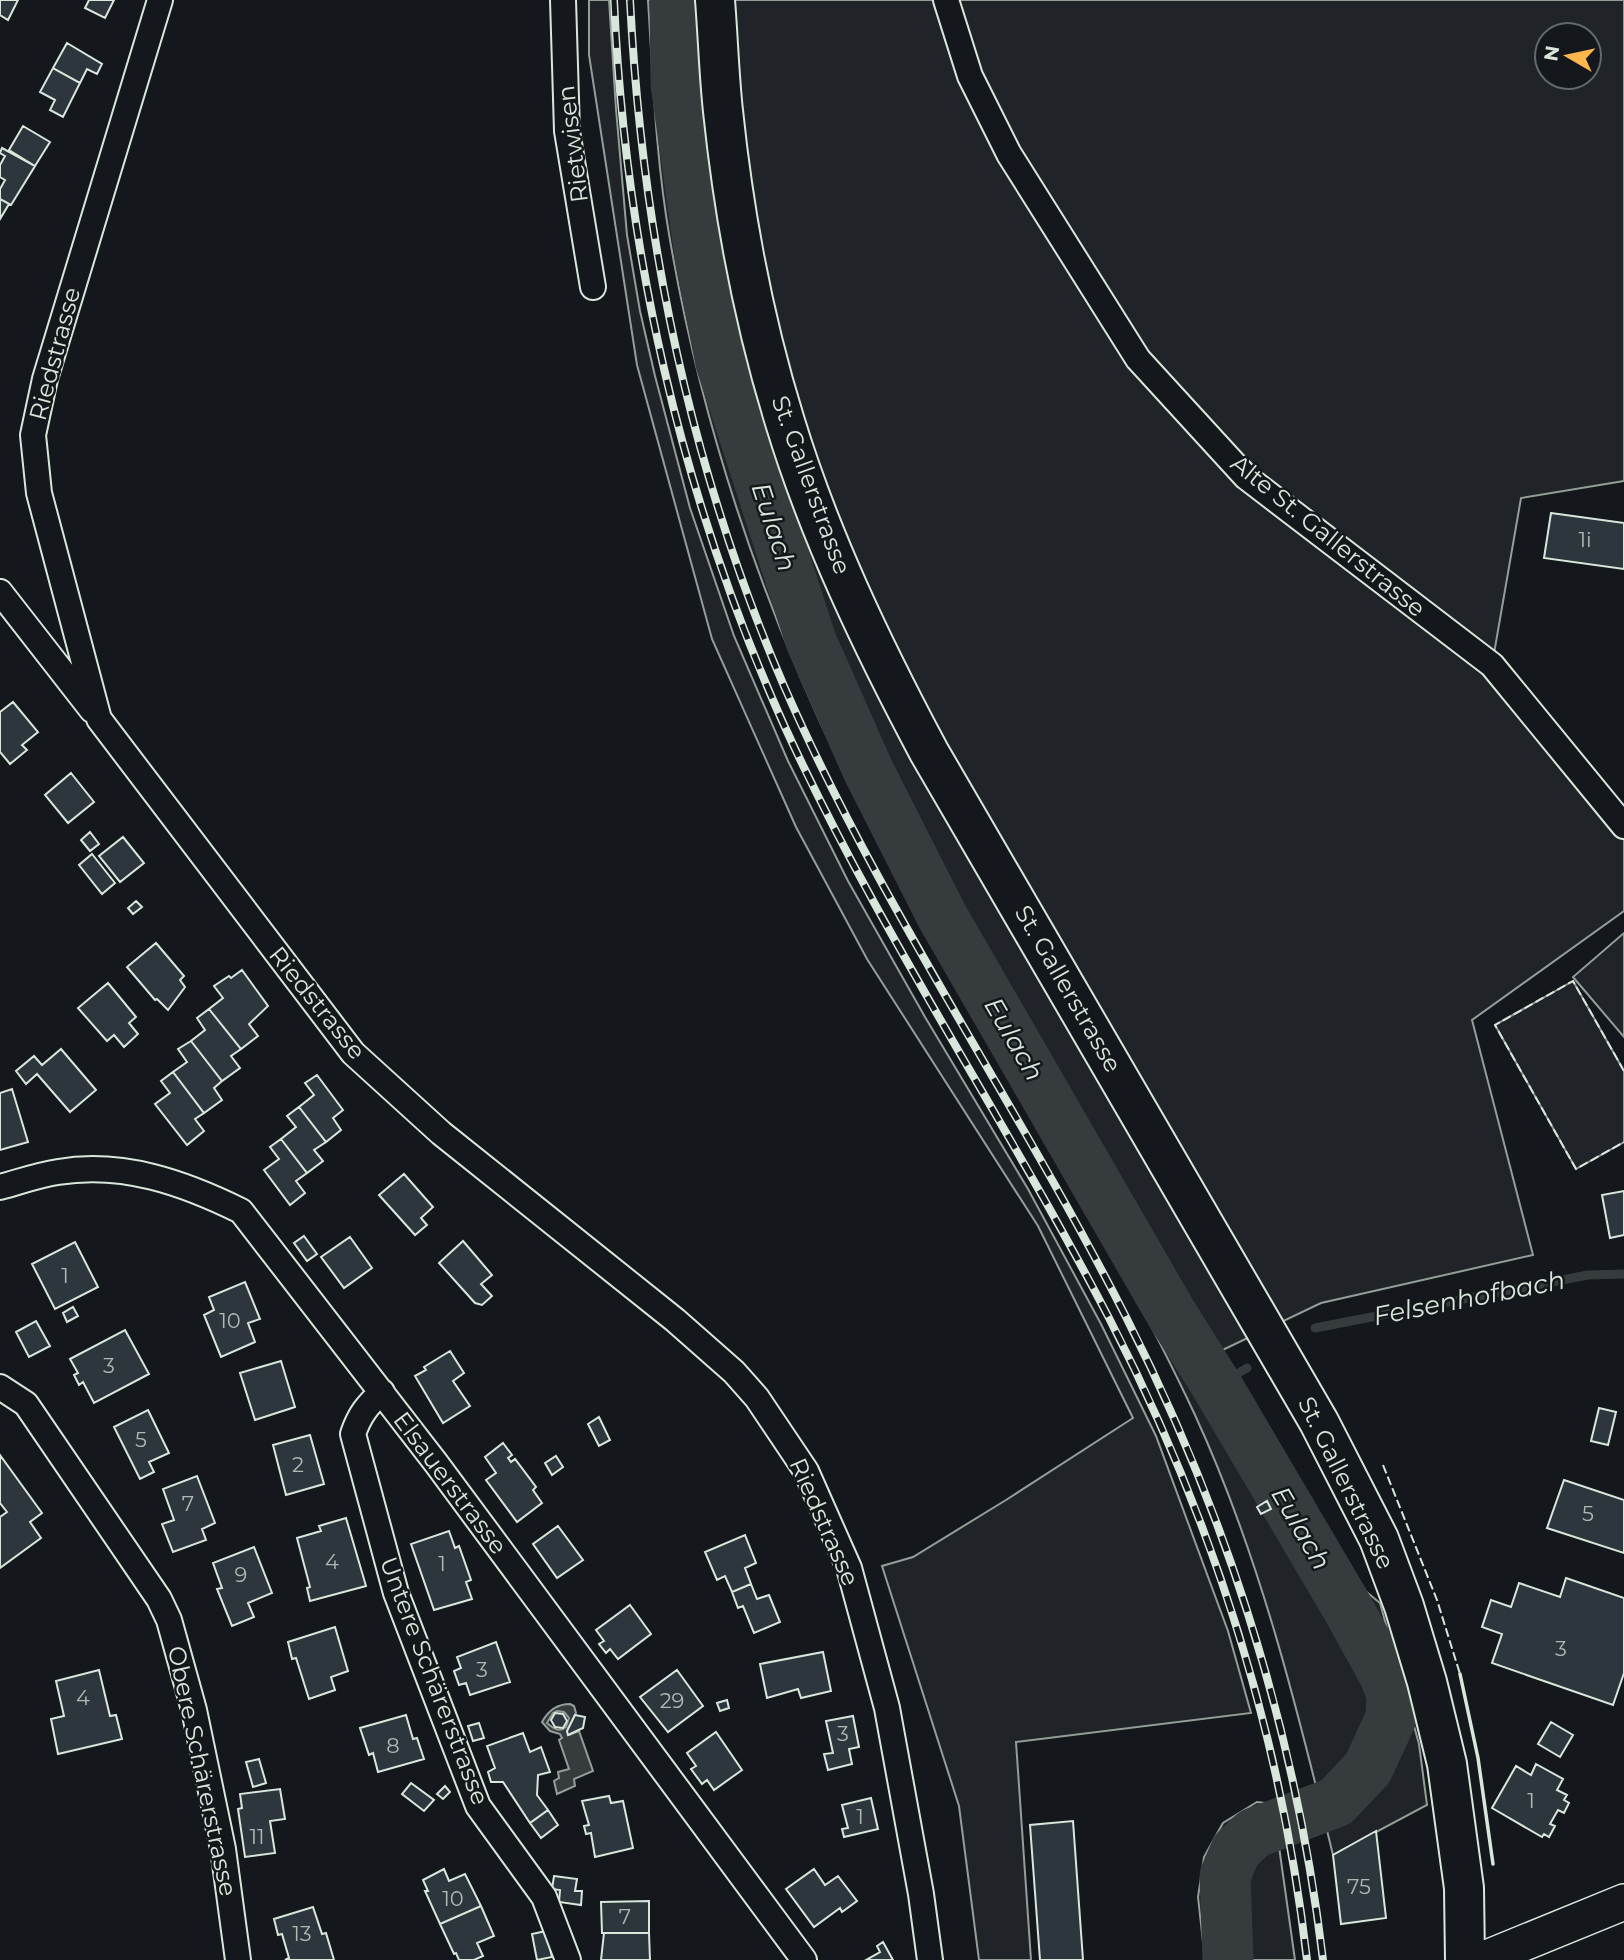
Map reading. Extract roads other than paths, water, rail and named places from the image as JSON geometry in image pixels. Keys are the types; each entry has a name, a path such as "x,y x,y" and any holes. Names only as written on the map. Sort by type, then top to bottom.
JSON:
{"main road":[{"name":"St. Gallerstrasse","path":"715,0 723,110 747,269 785,423 816,509 886,672 929,752 1319,1422 1379,1539 1408,1619 1447,1764 1464,1888 1465,1960"},
{"path":"1482,1960 1624,1902"}],"street":[{"name":"Riedstrasse","path":"160,0 45,379 33,435 39,493 99,719 353,1053 441,1133 665,1311 734,1372 757,1398 806,1471 849,1568 887,1708 921,1894 930,1960"},
{"name":"Rietwisen","path":"563,0 567,131 593,287"},
{"name":"Alte St. Gallerstrasse","path":"946,0 970,76 1009,154 1138,359 1247,477 1492,665 1624,827"},
{"path":"0,592 99,719"},
{"name":"Elsauerstrasse","path":"0,1187 59,1172 108,1170 155,1176 198,1190 241,1211 382,1392 804,1960"},
{"name":"Obere Schärerstrasse","path":"0,1387 26,1404 159,1599 169,1620 194,1710 223,1849 238,1960"},
{"name":"Untere Schärerstrasse","path":"382,1392 358,1418 353,1434 396,1593 478,1806 544,1897 568,1960"}],"waterway":[{"name":"Eulach","path":"675,0 676,84 701,262 721,363 811,641 868,770 942,916 1171,1313 1347,1607 1385,1676 1392,1695 1391,1718 1368,1768 1336,1802 1254,1833 1236,1850 1225,1876 1228,1960"},
{"name":"Felsenhofbach","path":"1315,1328 1588,1275 1624,1274"},
{"name":"Felsenhofbach","path":"1217,1386 1247,1368"}],"railway":[{"path":"614,0 620,94 645,279 688,461 716,551 748,639 784,725 821,801 901,950 1028,1170 1109,1318 1180,1471 1237,1630 1260,1711 1280,1793 1307,1960"},
{"path":"630,0 646,177 676,350 697,436 751,604 784,686 863,848 1084,1238 1126,1317 1196,1471 1253,1630 1276,1711 1311,1876 1323,1960"}]}
